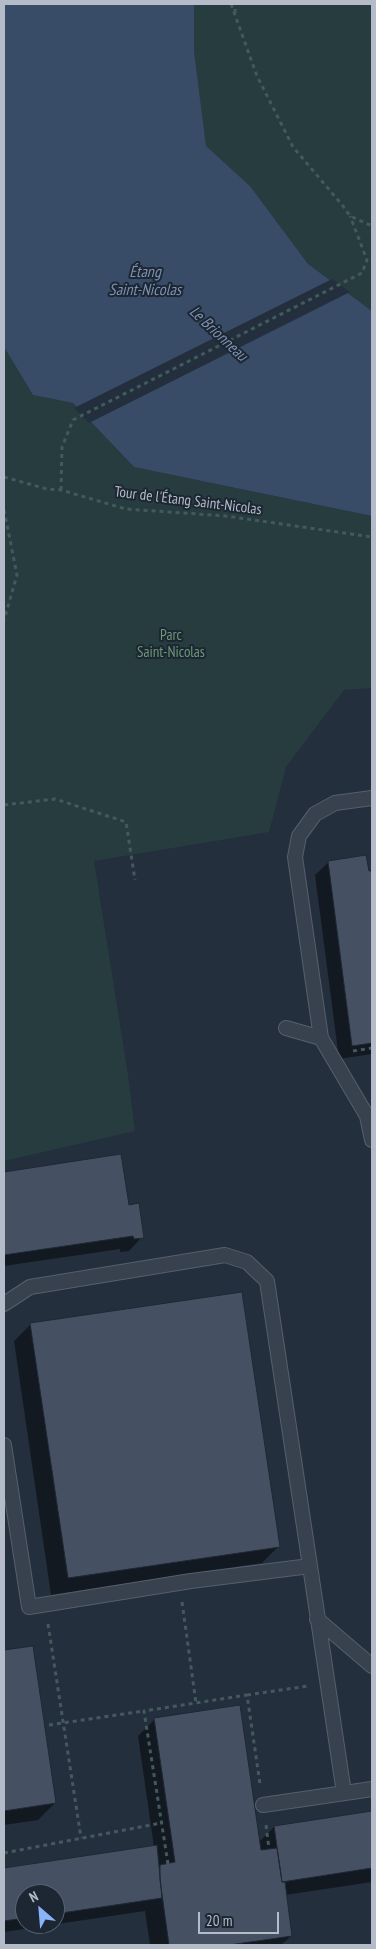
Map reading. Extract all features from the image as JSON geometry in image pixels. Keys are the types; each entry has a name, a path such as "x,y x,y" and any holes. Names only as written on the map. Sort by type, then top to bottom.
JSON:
{"lane":[{"path":"372,798 335,803 315,814 300,836 295,857 321,1038 367,1116 372,1140"},
{"path":"286,1028 321,1038"},
{"path":"4,1304 30,1287 225,1255 247,1262 267,1281 344,1793"},
{"path":"4,1445 29,1607 179,1583 310,1566"},
{"path":"317,1619 372,1666"},
{"path":"263,1805 372,1789"}],"path":[{"path":"60,490 62,447 73,420 347,282 362,273 367,260 350,216 293,147 256,76 231,4"},
{"path":"235,4 235,15"},
{"path":"350,216 372,226"},
{"name":"Tour de l'Étang Saint-Nicolas","path":"4,477 126,508 226,516 372,537"},
{"path":"4,510 17,575 4,620"},
{"path":"4,805 56,799 126,822 136,880"},
{"path":"348,1052 372,1048"},
{"path":"179,1583 196,1703"},
{"path":"45,1604 81,1838"},
{"path":"49,1725 327,1683"},
{"path":"247,1695 269,1849"},
{"path":"144,1711 168,1864"},
{"path":"4,1852 161,1823"}],"green space":[{"path":"194,4 372,4 372,311 308,264 250,186 206,146 194,51"},
{"name":"Parc Saint-Nicolas","path":"4,347 33,395 73,403 134,467 372,516 372,688 344,690 286,767 269,832 94,861 135,1131 4,1161"}],"water":[{"name":"Étang Saint-Nicolas","path":"4,4 194,4 194,51 206,146 250,186 308,264 372,311 372,516 134,467 73,403 33,395 4,347"}],"pier":[{"path":"332,279 350,292 89,423 74,408"}],"building":[{"path":"366,855 369,871 372,871 372,1043 352,1046 328,861"},
{"path":"121,1154 129,1205 139,1203 144,1238 134,1239 133,1236 4,1255 4,1172"},
{"path":"242,1292 280,1547 68,1578 30,1323"},
{"path":"33,1646 56,1803 4,1811 4,1650"},
{"path":"240,1705 261,1850 277,1848 282,1882 285,1882 292,1936 229,1945 169,1945 160,1880 160,1865 175,1862 154,1718"},
{"path":"372,1811 372,1868 282,1882 274,1826"},
{"path":"157,1845 162,1898 65,1913 65,1884 15,1884 15,1919 4,1921 4,1868"}],"water label":[{"name":"Le Brionneau","path":"218,334"}]}
